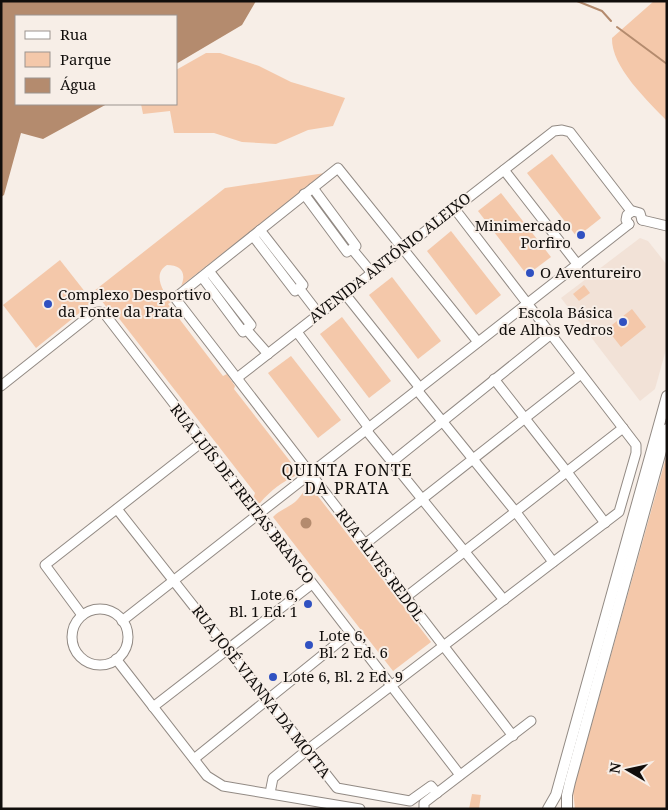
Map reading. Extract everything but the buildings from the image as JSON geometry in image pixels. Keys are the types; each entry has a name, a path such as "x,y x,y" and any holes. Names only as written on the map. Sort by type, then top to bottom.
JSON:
{"main road":[{"path":"548,809 556,795 584,699 667,396"},
{"path":"567,809 567,794 570,782 667,428"}],"street":[{"name":"AVENIDA ANTÓNIO ALEIXO","path":"237,378 454,208 558,130 570,132 631,212"},
{"path":"209,271 251,325 243,332 202,277 209,271 257,233 304,194 338,168 478,342"},
{"path":"504,170 578,264"},
{"path":"304,194 347,252 356,246 312,188"},
{"path":"270,794 273,778 306,750 620,512 636,453 636,445 454,208"},
{"path":"636,211 640,213 642,220 637,226 633,226 629,224 626,217 631,212 636,211"},
{"path":"642,220 667,226"},
{"path":"122,621 629,224"},
{"path":"257,233 304,284 299,288 319,314"},
{"path":"352,249 372,273"},
{"name":"RUA ALVES REDOL","path":"202,277 175,298 513,736"},
{"path":"345,294 553,562"},
{"name":"RUA LUÍS DE FREITAS BRANCO","path":"1,386 93,313 104,313 460,775"},
{"path":"246,329 268,354"},
{"path":"297,332 392,462 504,600"},
{"path":"392,462 550,335"},
{"path":"365,544 582,374"},
{"path":"494,379 605,523"},
{"path":"406,597 623,428"},
{"path":"82,615 45,565 202,442"},
{"name":"RUA JOSÉ VIANNA DA MOTTA","path":"118,509 337,788 410,801 431,786 437,793"},
{"path":"152,707 312,584"},
{"path":"99,609 108,610 116,614 122,621 127,637 126,646 116,659 108,664 98,665 89,663 81,658 75,650 72,641 72,631 82,615 99,609"},
{"path":"194,759 350,633"},
{"path":"116,659 207,776 223,786 360,809"},
{"path":"424,809 424,803 531,721"}],"shaded area":[{"name":"Escola Básica de Alhos Vedros","path":"640,238 648,241 667,265 667,346 655,389 640,401 561,298"}],"green space":[{"path":"654,1 667,1 667,121 632,83 624,72 613,49 612,38"},
{"path":"206,53 220,53 259,66 291,82 345,98 333,126 308,130 276,144 242,142 214,133 174,133 170,111 143,114 141,105 178,105 178,69"},
{"path":"552,154 601,218 577,237 527,173"},
{"path":"325,173 181,286 183,274 176,266 167,265 160,273 160,283 171,302 168,304 223,376 227,374 235,386 234,389 293,465 297,464 299,467 297,475 268,494 260,503 257,503 253,499 255,493 114,312 108,309 94,291 225,188"},
{"path":"501,193 551,257 527,275 478,211"},
{"path":"451,231 501,295 476,315 427,251"},
{"name":"Complexo Desportivo da Fonte da Prata","path":"60,260 93,302 36,348 3,305"},
{"path":"392,277 441,341 418,359 369,295"},
{"path":"584,285 590,293 579,301 573,294"},
{"path":"632,309 646,327 621,347 607,329"},
{"path":"342,317 391,381 369,398 320,334"},
{"path":"291,356 341,420 318,438 268,373"},
{"path":"667,454 667,809 575,809 573,791"},
{"path":"310,486 431,642 393,671 273,517 295,502"},
{"path":"472,794 481,795 479,809 469,809"}],"water":[{"path":"1,1 256,1 242,25 178,63 178,15 15,15 15,105 105,105 43,139 21,133 4,195 1,197"},
{"path":"306,517 312,523 306,529 300,523"}],"waterway":[{"path":"577,1 602,11 611,21"},
{"path":"617,27 667,64"}],"place":[{"name":"Minimercado Porfiro","path":"581,235"},
{"name":"O Aventureiro","path":"530,273"},
{"name":"Complexo Desportivo da Fonte da Prata","path":"48,304"},
{"name":"Escola Básica de Alhos Vedros","path":"623,322"},
{"name":"Lote 6, Bl. 1 Ed. 1","path":"308,604"},
{"name":"Lote 6, Bl. 2 Ed. 6","path":"309,645"},
{"name":"Lote 6, Bl. 2 Ed. 9","path":"273,677"}],"district":[{"name":"QUINTA FONTE DA PRATA","path":"347,479"}]}
